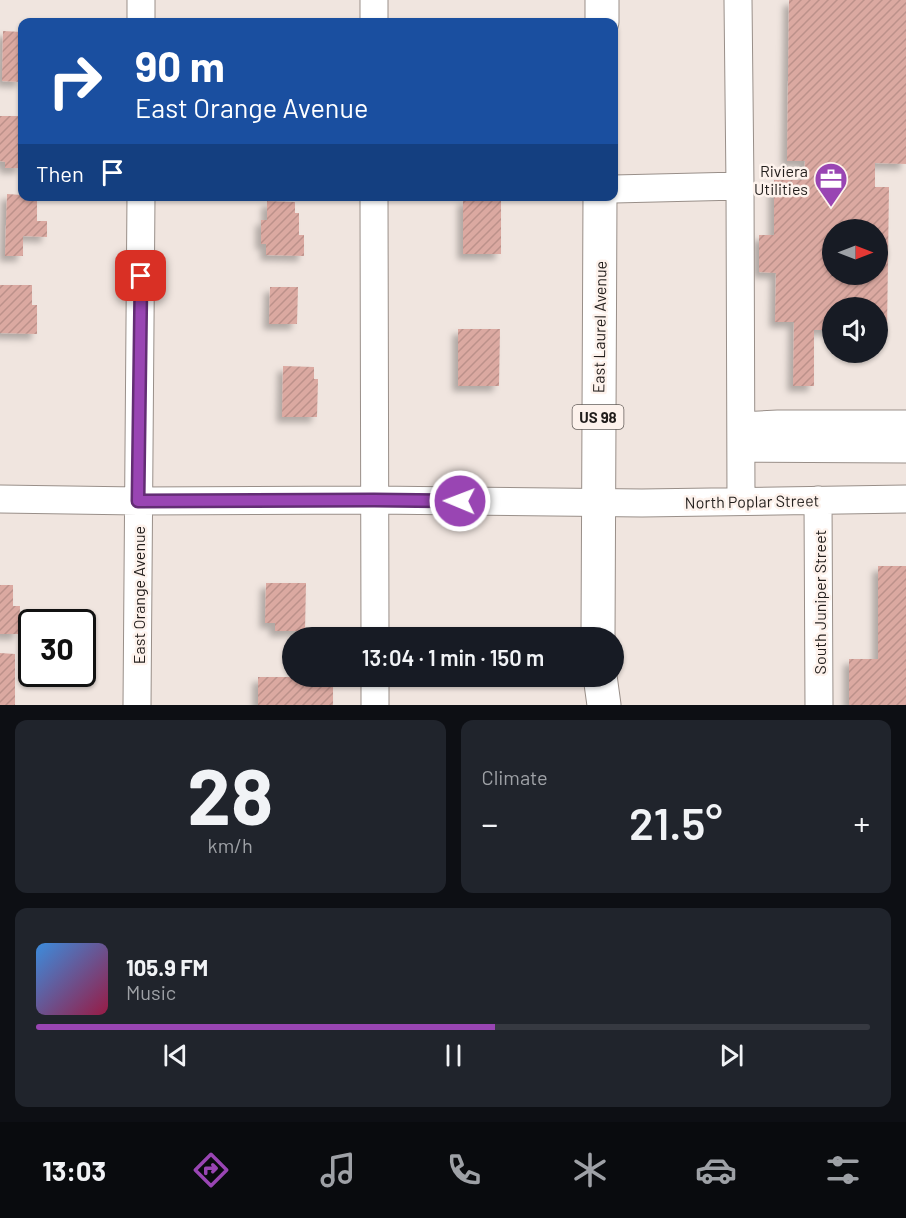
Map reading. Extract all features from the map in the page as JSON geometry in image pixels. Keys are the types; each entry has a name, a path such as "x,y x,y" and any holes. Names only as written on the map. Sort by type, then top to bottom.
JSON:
{"main road":[{"path":"602,0 602,18"},
{"name":"East Laurel Avenue","path":"598,627 600,201"},
{"path":"602,687 604,705"}],"street":[{"path":"141,0 141,18"},
{"path":"374,0 374,18"},
{"path":"738,0 741,501"},
{"path":"618,189 740,186"},
{"name":"East Orange Avenue","path":"137,705 141,201"},
{"path":"374,201 375,627"},
{"path":"741,437 778,424 906,424"},
{"path":"741,437 906,449"},
{"name":"North Poplar Street","path":"0,500 374,500 524,503 906,499"},
{"name":"South Juniper Street","path":"818,500 819,705"},
{"path":"375,687 375,705"}],"building":[{"name":"Riviera Utilities","path":"789,0 906,0 906,164 875,163 875,187 889,187 888,259 888,219 822,219 822,285 888,285 887,297 822,297 822,330 814,330 814,386 793,386 794,322 775,322 776,273 759,272 759,235 774,235 774,180 804,180 805,161 787,161"},
{"path":"3,31 18,32 18,82 2,81"},
{"path":"0,116 18,116 18,168 5,168 5,162 0,161"},
{"path":"7,194 18,195 18,201 37,201 37,221 47,221 47,237 23,236 23,256 5,256"},
{"path":"267,201 295,202 295,213 299,213 299,235 304,235 304,256 266,255 266,244 261,244 261,220 267,220"},
{"path":"463,201 501,201 501,254 463,254"},
{"path":"0,285 32,285 32,305 37,305 37,334 0,333"},
{"path":"270,287 298,287 297,324 269,324"},
{"path":"458,329 500,329 499,386 458,386"},
{"path":"283,366 314,367 314,379 318,379 317,417 282,417"},
{"path":"878,566 906,566 906,705 849,705 849,659 878,659"},
{"path":"266,583 306,583 305,627 282,627 282,631 275,631 275,623 265,623"},
{"path":"0,585 13,585 13,606 20,606 18,634 0,634"},
{"path":"0,653 15,654 15,705 0,705"},
{"path":"258,677 282,677 282,687 333,687 333,705 258,705"}],"place":[{"name":"Riviera Utilities","path":"831,208"}],"route":[{"path":"141,276 138,501 460,501"}]}
